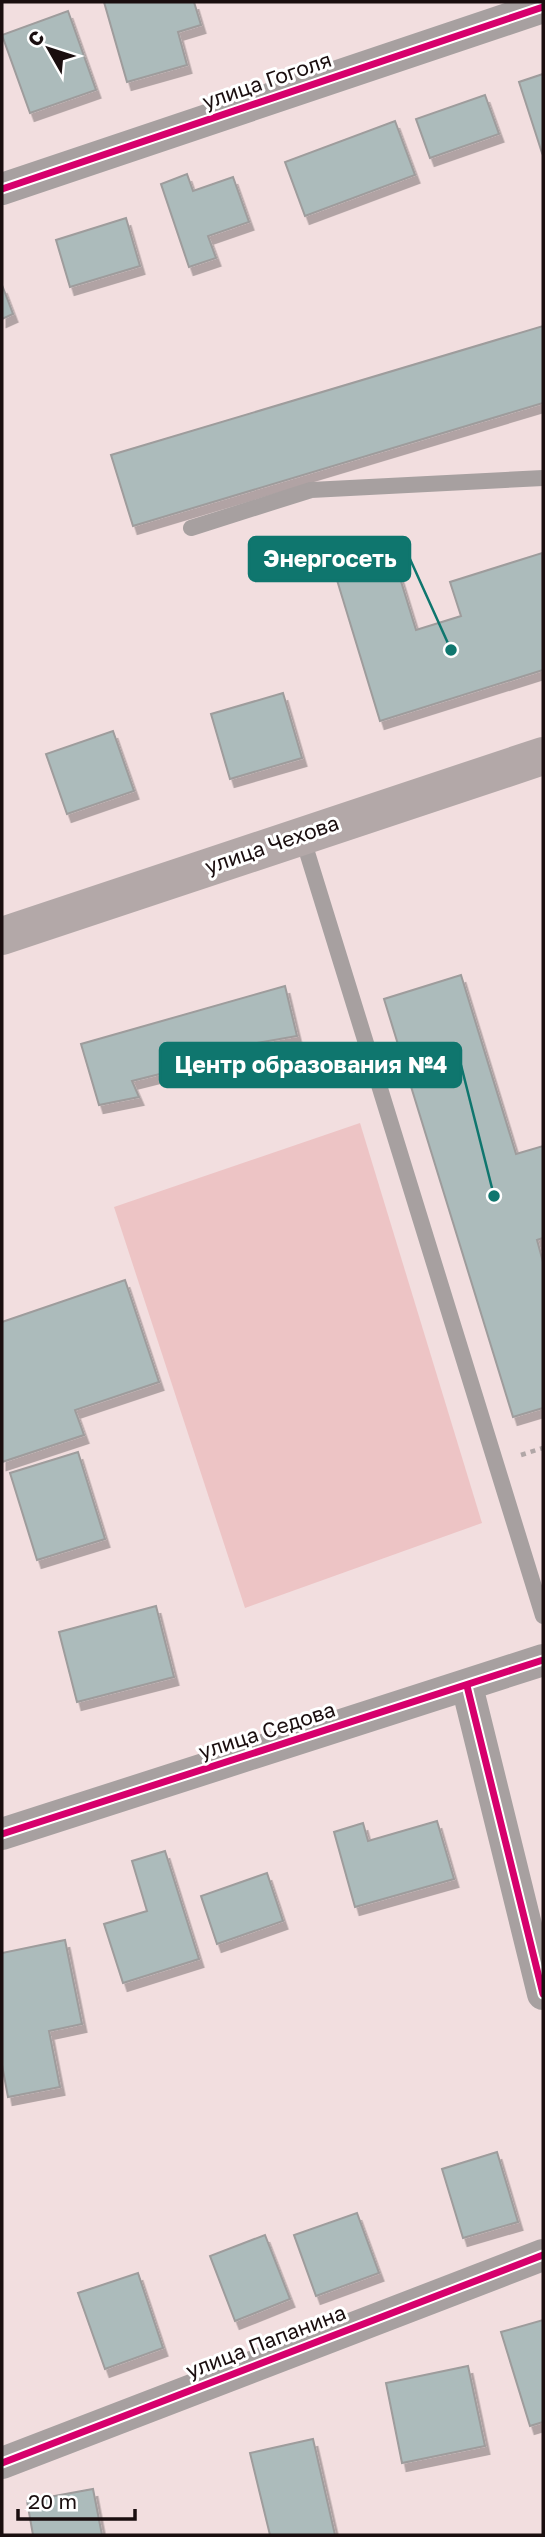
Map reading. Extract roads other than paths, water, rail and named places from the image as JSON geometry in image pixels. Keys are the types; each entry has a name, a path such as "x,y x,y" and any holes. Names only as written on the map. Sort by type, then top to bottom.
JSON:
{"main road":[{"name":"улица Чехова","path":"2,936 543,755"}],"street":[{"name":"улица Гоголя","path":"2,189 543,7"},
{"name":"улица Седова","path":"2,1834 543,1660"},
{"path":"467,1686 543,1994"},
{"name":"улица Папанина","path":"2,2463 543,2255"}],"lane":[{"path":"191,528 311,490 543,478"},
{"path":"302,835 543,1616"}],"place":[{"name":"Энергосеть","path":"451,650"},
{"name":"Центр образования №4","path":"494,1196"}]}
